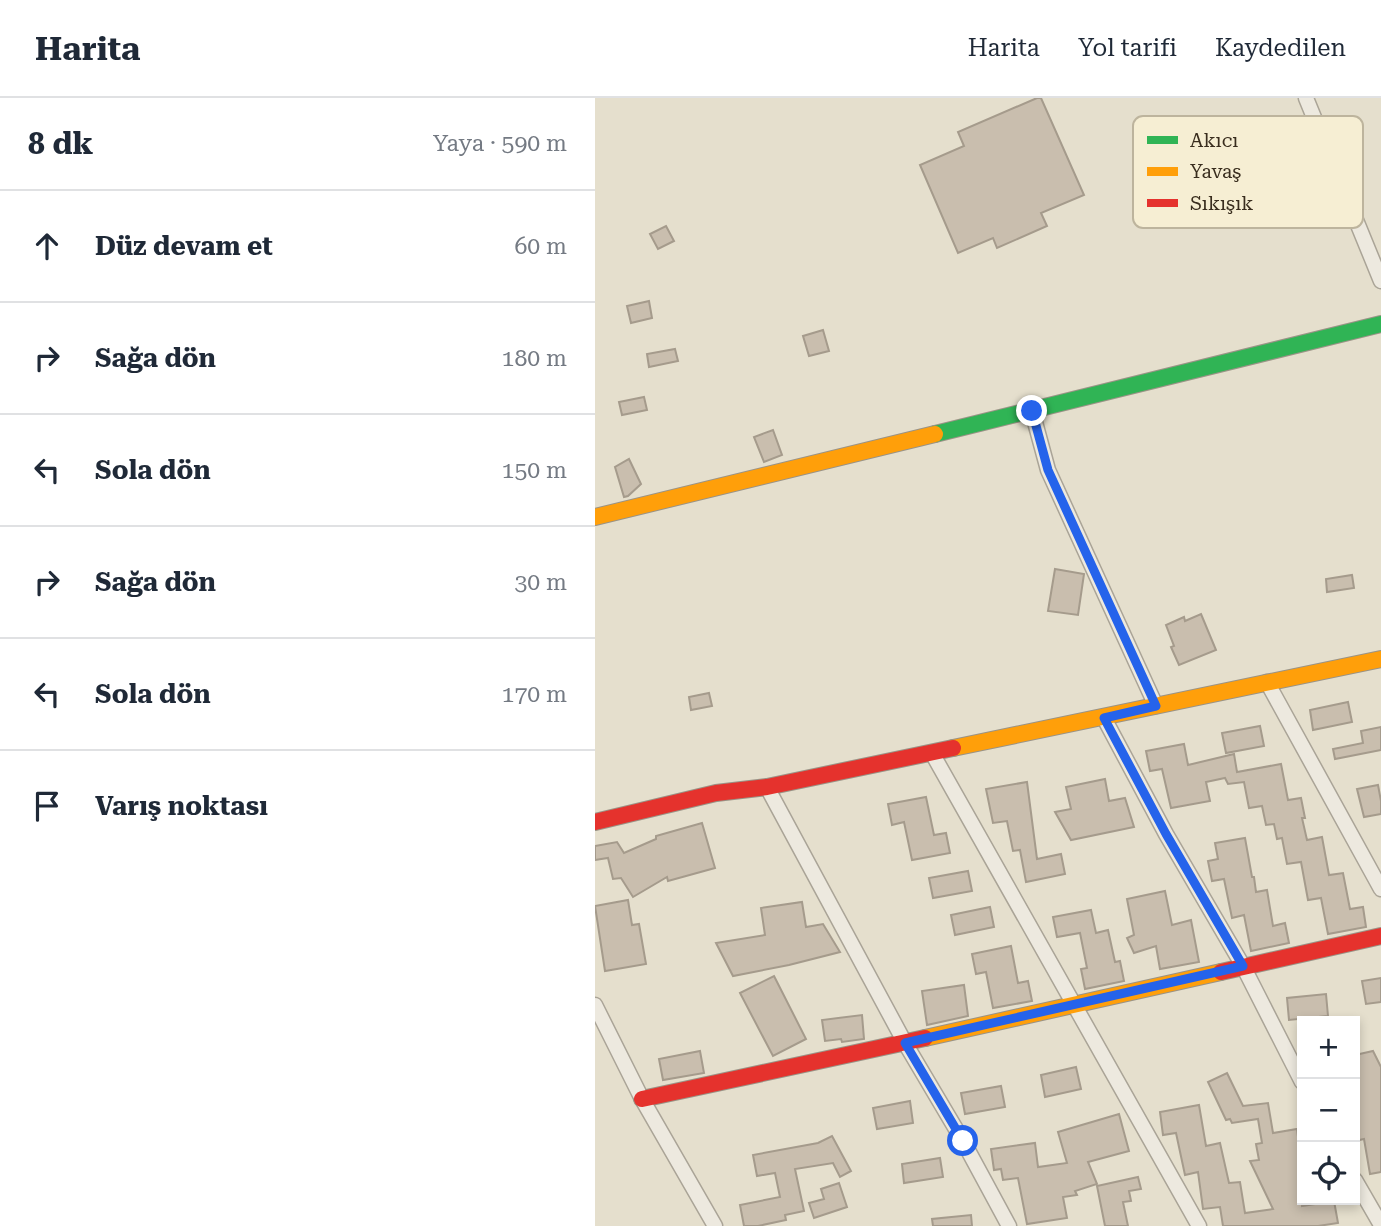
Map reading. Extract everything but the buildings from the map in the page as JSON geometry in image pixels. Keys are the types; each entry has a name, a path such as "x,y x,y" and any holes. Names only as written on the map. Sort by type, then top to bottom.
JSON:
{"street":[{"path":"1306,98 1313,116"},
{"path":"1359,228 1381,282"},
{"path":"595,517 1381,324"},
{"path":"1032,411 1048,470 1156,706"},
{"path":"595,822 716,793 767,787 1381,659"},
{"path":"1267,682 1381,889"},
{"path":"1104,718 1166,834 1243,966 1300,1079"},
{"path":"932,753 1199,1226"},
{"path":"767,787 905,1043 1009,1226"},
{"path":"642,1098 905,1043 1381,936"},
{"path":"595,1005 642,1098 715,1226"},
{"path":"1360,1189 1381,1225"}],"traffic: fast":[{"path":"935,434 1381,324"}],"traffic: slow":[{"path":"595,517 935,434"},
{"path":"953,748 1381,659"},
{"path":"925,1038 1221,972"}],"traffic: jam":[{"path":"595,822 716,793 767,787 953,748"},
{"path":"1221,972 1381,936"},
{"path":"642,1099 925,1038"}],"route":[{"path":"963,1141 905,1043 1243,966 1166,834 1104,718 1156,706 1048,470 1032,411"}]}
